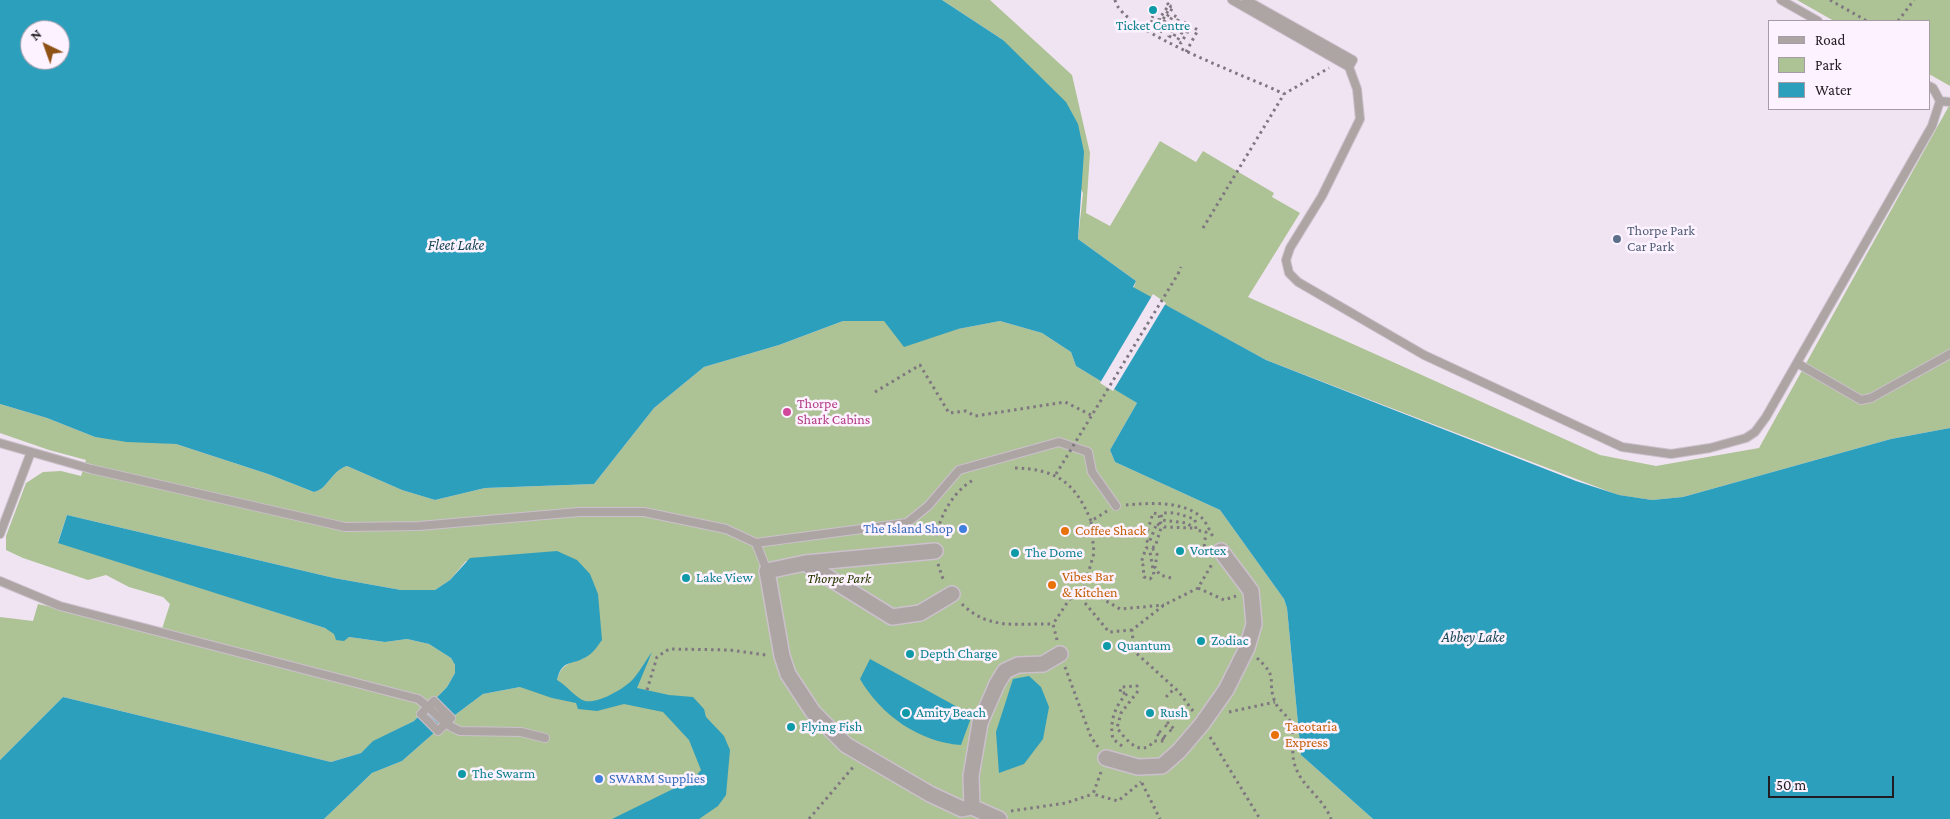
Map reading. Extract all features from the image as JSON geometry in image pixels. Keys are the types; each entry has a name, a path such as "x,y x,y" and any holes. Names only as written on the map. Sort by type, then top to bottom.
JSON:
{"street":[{"path":"1106,758 1140,775 1162,766 1188,741 1226,690 1247,648 1254,624 1251,591 1221,551"},
{"path":"935,552 805,563 767,570 782,656 788,674 813,712 846,745 964,812 994,816"},
{"path":"805,563 892,617 920,613 952,594"},
{"path":"964,812 980,723 997,684 1005,671 1018,665 1043,664 1060,654"}],"lane":[{"path":"1232,0 1336,60 1351,64"},
{"path":"1246,0 1351,64 1357,88 1360,119 1322,196 1290,248 1286,260 1289,273 1298,282 1424,355 1622,447 1671,454 1710,448 1746,438 1756,432 1932,126 1940,100 1933,88 1930,86"},
{"path":"1781,0 1816,20"},
{"path":"1940,100 1950,102"},
{"path":"1797,363 1861,400 1871,398 1950,354"},
{"path":"0,443 91,469 345,527 419,526 579,512 644,512 726,529 756,543 907,522 928,506 960,470 1059,442 1088,452 1092,472 1116,506"},
{"path":"0,534 31,452"},
{"path":"756,543 767,570"},
{"path":"0,581 60,606 418,699 429,706"},
{"path":"434,701 451,718 438,731 421,714 429,706 434,701"},
{"path":"446,723 460,731 521,732 546,738"}],"path":[{"path":"1115,0 1122,12 1144,28 1186,52 1260,81 1284,94"},
{"path":"1830,0 1865,20"},
{"path":"1899,20 1914,0"},
{"path":"1167,4 1169,5 1159,20 1162,21 1171,6 1173,7 1160,30 1164,32 1173,15 1179,18 1169,36 1172,38 1182,21 1187,24 1177,42 1181,44 1191,26 1198,30 1186,52"},
{"path":"1144,28 1147,24 1156,30 1158,25 1150,21 1153,16"},
{"path":"1203,228 1284,94 1333,66 1336,60"},
{"path":"1056,474 1181,267"},
{"path":"875,392 920,365 949,413 966,411 975,416 1065,402 1091,416"},
{"path":"1006,468 1025,468 1056,474 1081,500 1090,521 1094,553 1084,588 1070,600 1053,624 1060,654 1091,737 1106,758 1093,794"},
{"path":"979,477 963,489 945,509 935,540 935,552 942,578 952,594 967,609 985,620 1005,625 1053,624"},
{"path":"1090,521 1116,506 1149,503 1186,508 1202,518 1221,551"},
{"path":"1171,578 1160,575 1155,568 1157,554 1153,549 1150,552 1154,575 1150,579 1144,577 1141,556 1146,548 1155,547 1161,528 1157,524 1149,543 1144,538 1153,513 1159,514 1160,522 1164,527 1193,528 1187,523 1162,520 1161,514 1174,512 1195,519 1196,530 1206,532 1204,550 1221,551"},
{"path":"1085,603 1109,632 1132,630 1164,605 1198,588 1221,551"},
{"path":"1084,588 1120,609 1164,605"},
{"path":"1198,588 1224,600 1251,591"},
{"path":"1132,630 1134,651 1205,720 1260,819"},
{"path":"1247,648 1270,670 1275,702 1291,722 1294,762 1306,786 1321,802 1331,819"},
{"path":"647,690 657,657 669,649 730,650 782,656"},
{"path":"1129,750 1113,739 1111,731 1112,722 1121,699 1128,693 1120,693 1121,687 1137,686 1138,691 1121,713 1117,728 1134,745 1144,749 1148,748 1154,741 1166,740 1174,733 1166,724"},
{"path":"1166,696 1174,688"},
{"path":"1205,720 1275,702"},
{"path":"1158,732 1166,740"},
{"path":"1163,748 1178,736 1188,741"},
{"path":"809,819 855,766 862,754"},
{"path":"994,816 1066,803 1093,794 1118,801 1140,775 1160,819"}],"green space":[{"name":"Thorpe Park","path":"942,0 990,0 1072,75 1090,153 1086,213 1110,226 1160,141 1196,162 1203,151 1274,193 1272,197 1300,213 1248,297 1600,455 1656,466 1759,448 1950,104 1950,428 1891,439 1683,497 1652,500 1618,495 1266,360 1165,305 1115,389 1137,403 1110,450 1115,462 1220,510 1284,599 1287,608 1301,755 1373,819 324,819 372,773 402,761 451,718 483,694 557,680 564,667 584,658 466,561 450,580 435,590 401,590 334,578 67,515 58,542 325,628 345,638 385,642 407,639 429,644 451,658 455,665 455,673 447,687 414,721 374,741 361,753 331,762 63,697 0,760 0,617 33,621 38,604 161,632 170,604 163,597 129,587 106,575 88,580 23,558 6,550 6,536 26,483 43,472 61,471 81,476 86,460 49,450 0,433 0,404 47,418 95,437 176,444 268,474 314,492 323,487 337,472 347,466 402,490 435,500 485,488 594,484 654,408 704,367 779,345 843,321 884,320 958,329 1000,321 1042,333 1071,352 1076,366 1101,381 1136,281 1078,239 1083,193 1003,40"},
{"path":"1797,0 1950,0 1950,86 1930,75 1930,20 1832,20"}],"water":[{"name":"Fleet Lake","path":"0,0 942,0 1003,40 1066,102 1078,124 1084,152 1078,239 1136,281 1133,287 1266,360 1576,481 1619,495 1652,500 1683,497 1891,439 1950,428 1950,819 1373,819 1301,755 1287,608 1284,599 1220,510 1115,462 1110,450 1137,403 1076,366 1071,352 1042,333 1000,321 958,329 904,347 884,321 843,321 779,345 704,367 654,408 594,484 485,488 435,500 402,490 347,466 337,472 323,487 314,492 268,474 176,444 127,442 95,437 47,418 0,404"},
{"path":"67,515 334,578 401,590 435,590 450,580 470,558 557,551 577,560 590,574 598,594 602,640 595,650 581,660 564,666 557,680 582,700 591,701 604,698 630,682 652,652 637,688 669,695 693,697 704,709 706,717 724,736 730,750 726,795 718,806 699,819 612,819 679,786 686,787 701,770 689,740 663,712 624,704 597,711 578,709 576,703 552,698 520,687 483,694 451,718 402,761 372,773 324,819 0,819 0,760 63,697 331,762 361,753 373,741 414,721 447,687 455,673 455,665 451,658 429,644 407,639 385,642 349,637 344,641 336,640 334,634 325,628 58,543"},
{"path":"870,659 972,715 961,745 945,743 930,738 916,732 890,715 860,679"},
{"path":"1029,676 1041,687 1049,707 1043,739 1024,764 999,773 996,732 1013,679"}],"pier":[{"path":"1153,294 1166,303 1113,391 1100,383"}],"place":[{"name":"Ticket Centre","path":"1153,10"},
{"name":"Thorpe Park Car Park","path":"1617,239"},
{"name":"Thorpe Shark Cabins","path":"787,412"},
{"name":"The Island Shop","path":"963,529"},
{"name":"Coffee Shack","path":"1065,531"},
{"name":"Vortex","path":"1180,551"},
{"name":"The Dome","path":"1015,553"},
{"name":"Lake View","path":"686,578"},
{"name":"Vibes Bar & Kitchen","path":"1052,585"},
{"name":"Zodiac","path":"1201,641"},
{"name":"Quantum","path":"1107,646"},
{"name":"Depth Charge","path":"910,654"},
{"name":"Amity Beach","path":"906,713"},
{"name":"Rush","path":"1150,713"},
{"name":"Flying Fish","path":"791,727"},
{"name":"Tacotaria Express","path":"1275,735"},
{"name":"The Swarm","path":"462,774"},
{"name":"SWARM Supplies","path":"599,779"}],"water label":[{"name":"Abbey Lake","path":"1473,637"}]}
